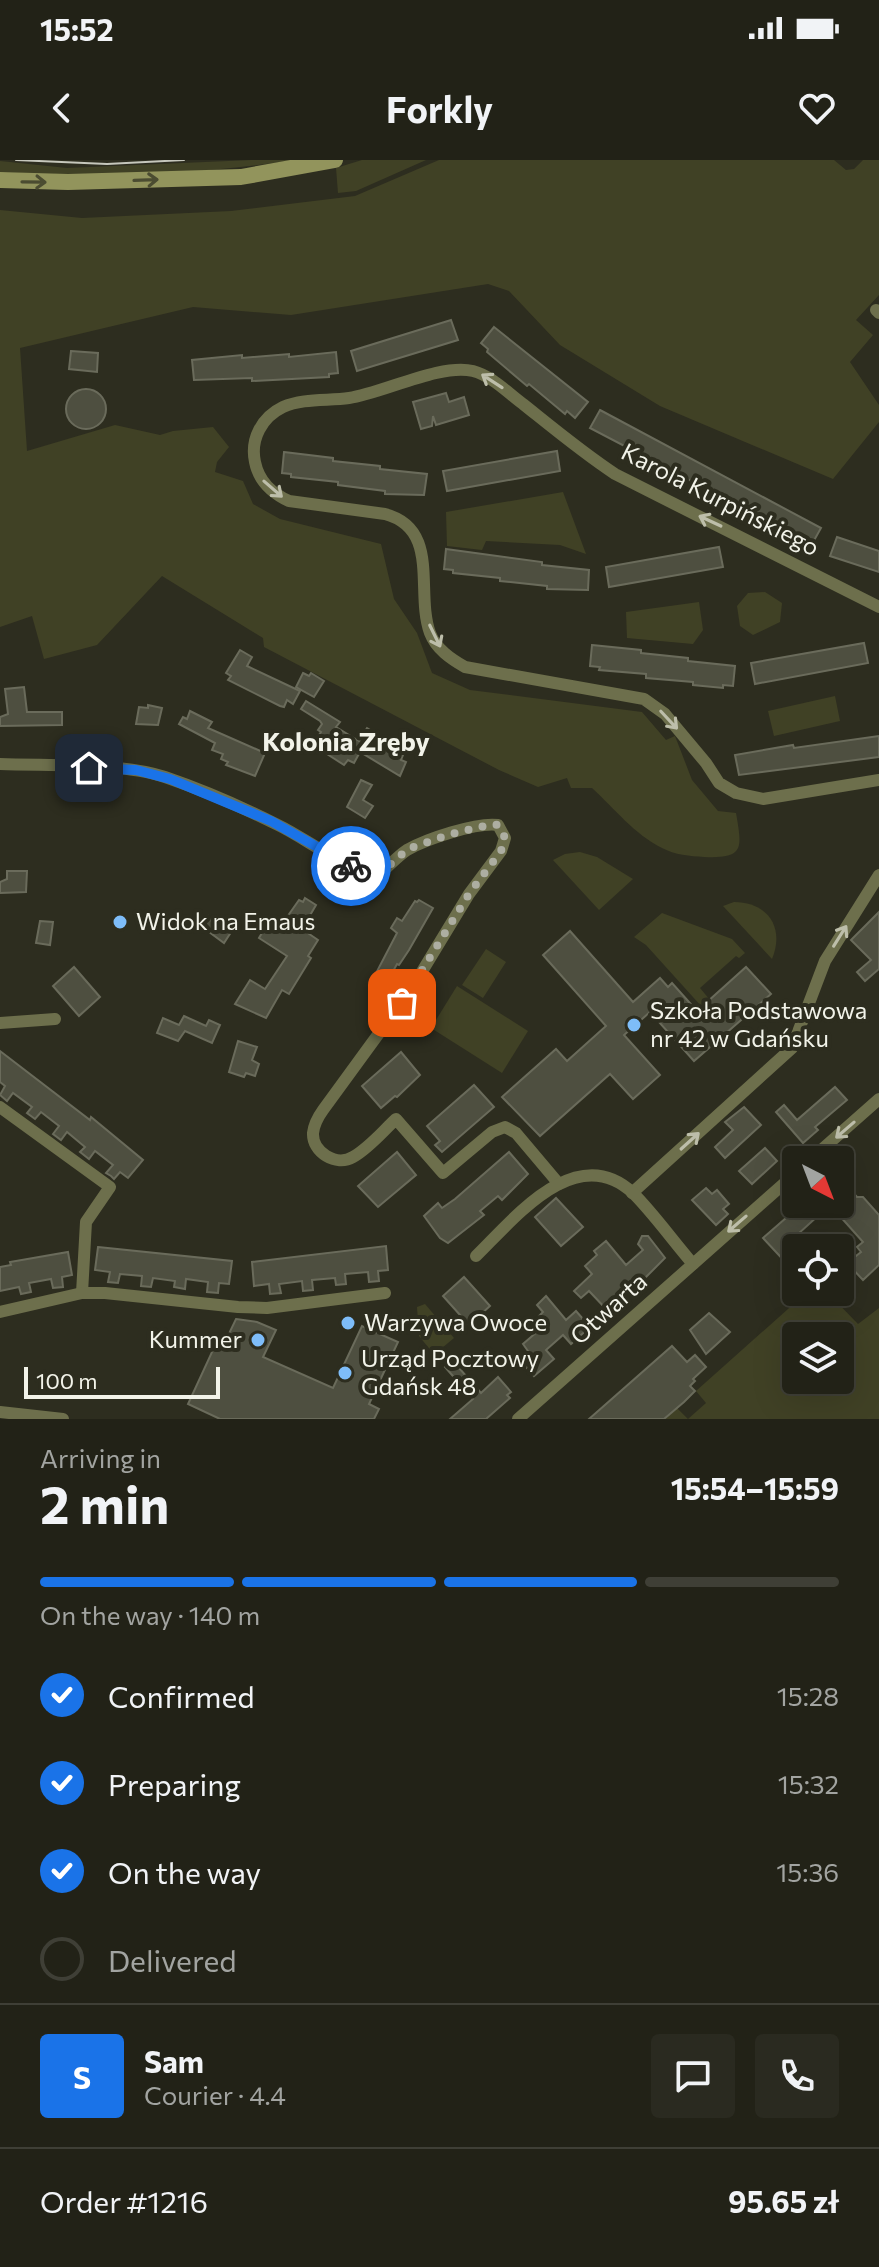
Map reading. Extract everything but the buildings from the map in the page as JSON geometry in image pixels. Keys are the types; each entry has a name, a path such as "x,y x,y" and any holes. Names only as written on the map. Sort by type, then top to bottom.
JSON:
{"main road":[{"path":"0,180 68,182 241,177 335,160"}],"street":[{"name":"Karola Kurpińskiego","path":"879,607 615,474 497,384 471,370 435,374 365,395 282,407 265,420 255,437 255,466 261,479 275,494 289,501 385,514 397,517 412,528 419,542 430,632 450,658 465,667 644,699 665,714 719,783 747,797 763,799 879,780"},
{"path":"0,764 118,769 160,776 271,821 350,866 367,871 383,871 408,849 426,842 498,825 505,838 501,851 469,894 391,1019 323,1110 315,1123 313,1138 324,1155 352,1159 396,1119 443,1173 492,1132 505,1127 516,1133 559,1184"},
{"path":"632,1193 792,1048 825,961 879,875"},
{"path":"0,1023 55,1019"},
{"path":"826,1146 879,1099"},
{"path":"0,1107 110,1187 86,1222 82,1293"},
{"path":"476,1256 534,1201 559,1184 581,1175 597,1175 632,1193 693,1264"},
{"name":"Otwarta","path":"518,1419 782,1185"},
{"path":"0,1312 82,1293 267,1308 385,1293"},
{"path":"0,1412 63,1419"}],"green space":[{"path":"293,160 147,174 0,172 0,161 67,168"},
{"path":"362,160 426,160 356,191 338,193 336,168"},
{"path":"439,160 834,160 846,170 854,169 863,160 879,160 879,295 856,320 873,335 850,362 879,405 879,422 833,479 660,406 560,345 509,291 488,284 291,315 193,307 20,348 27,451 115,425 160,435 213,427 229,447 217,462 215,472 243,481 253,504 280,519 381,544 394,599 417,633 432,673 470,690 642,712 666,740 675,736 692,780 718,811 736,813 738,849 727,856 688,856 662,848 642,836 592,788 571,788 567,778 538,787 499,770 264,647 263,638 162,576 97,645 44,659 32,616 0,627 0,210 82,218 231,211 355,196"},
{"path":"563,492 586,554 560,545 486,541 482,550 447,546 446,512"},
{"path":"765,592 782,603 780,622 753,635 740,626 737,606 748,593"},
{"path":"699,602 703,630 693,644 627,638 626,612"},
{"path":"835,696 840,721 774,736 768,711"},
{"path":"580,852 597,857 633,879 599,910 553,860"},
{"path":"734,902 756,907 771,919 776,937 772,959 723,906"},
{"path":"662,913 732,939 745,953 739,958 736,956 700,988 710,1000 702,1007 646,945 634,937"},
{"path":"486,949 506,962 483,998 462,985"},
{"path":"457,986 528,1031 502,1073 431,1028"},
{"path":"425,1304 454,1338 436,1353 419,1336 417,1307"},
{"path":"791,1306 841,1306 858,1324 879,1308 879,1419 688,1419 706,1403 696,1391"},
{"path":"677,1408 688,1419 665,1419"}],"tram line":[{"path":"16,160 107,164 184,160"}],"way so far":[{"path":"351,866 367,871 383,871 408,849 426,842 492,824 498,825 503,832 504,846 469,894 402,1003"}],"place":[{"name":"Widok na Emaus","path":"120,922"},
{"name":"Szkoła Podstawowa nr 42 w Gdańsku","path":"634,1025"},
{"name":"Warzywa Owoce","path":"348,1323"},
{"name":"Kummer","path":"258,1340"},
{"name":"Urząd Pocztowy Gdańsk 48","path":"345,1373"}],"district":[{"name":"Kolonia Zręby","path":"346,742"}],"route":[{"path":"89,768 136,770 170,779 271,821 351,866"}]}
